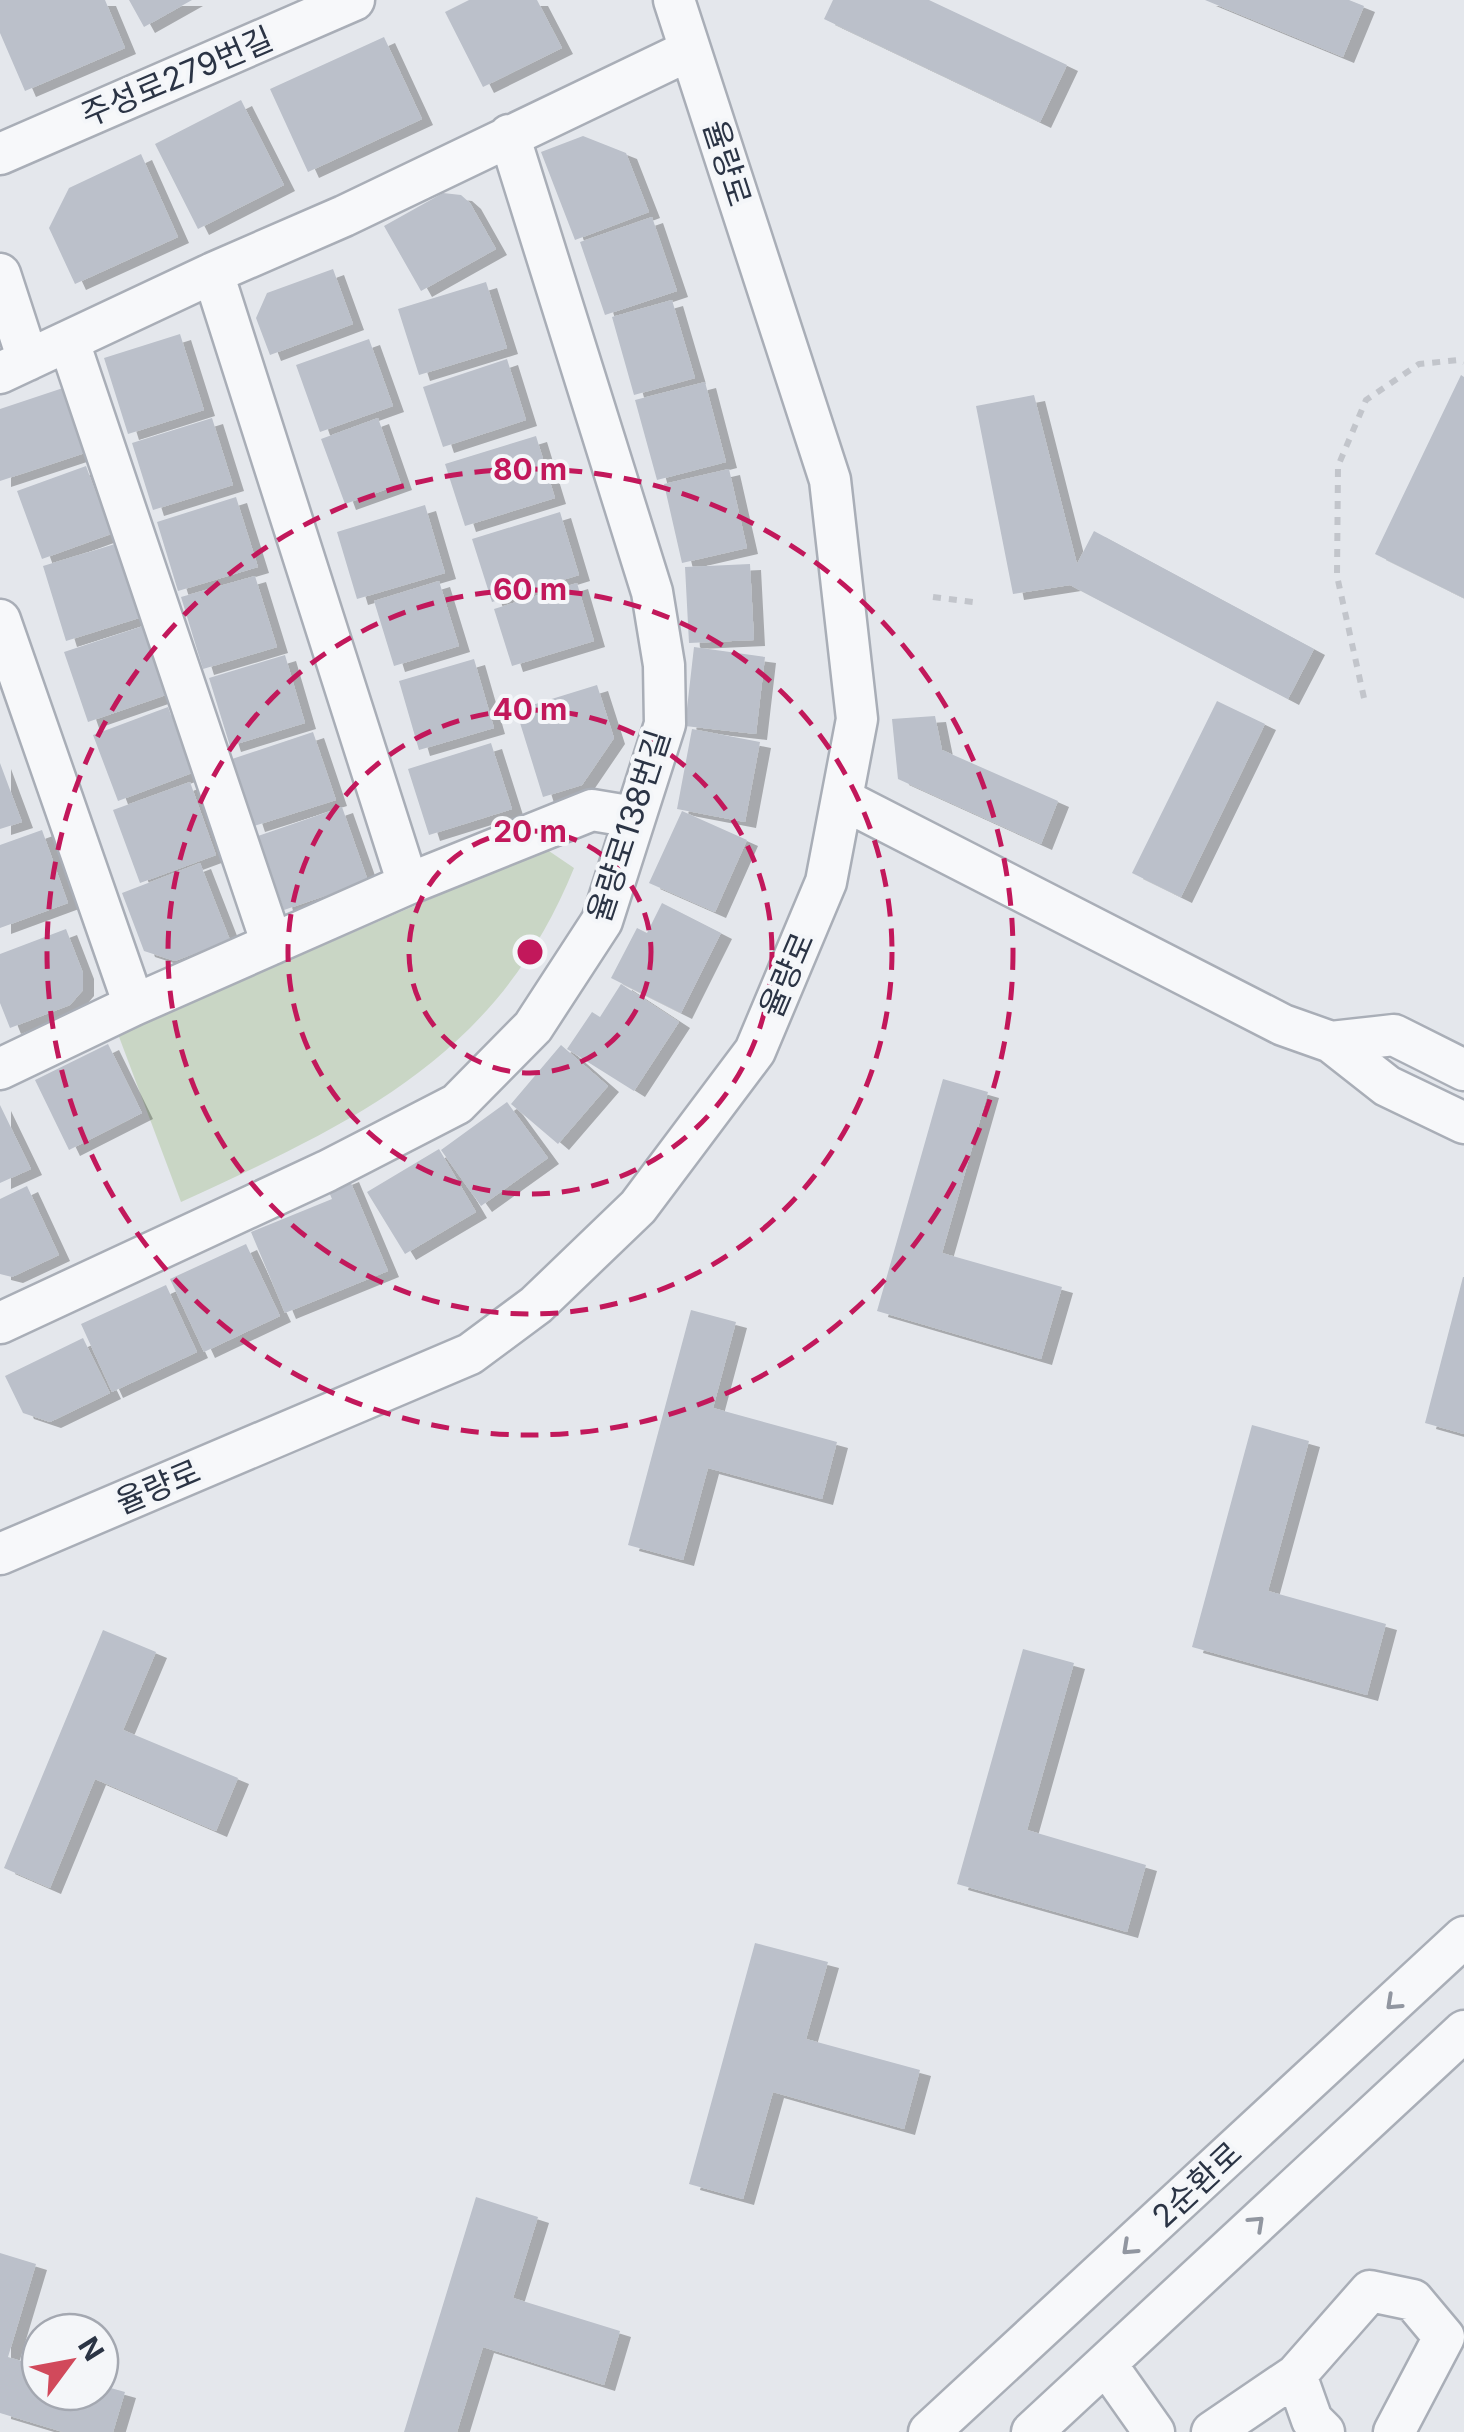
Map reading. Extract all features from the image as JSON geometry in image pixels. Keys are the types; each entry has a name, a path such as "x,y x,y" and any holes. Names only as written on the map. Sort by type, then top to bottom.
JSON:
{"street":[{"name":"주성로279번길","path":"1,149 354,0"},
{"name":"율량로","path":"0,1554 470,1354 536,1305 638,1206 756,1051 826,882 856,719 830,480 674,0"},
{"path":"0,274 14,366 344,216 690,50"},
{"name":"율량로138번길","path":"0,1323 327,1171 456,1104 533,1028 602,921 665,724 664,666 652,592 509,135"},
{"path":"213,273 408,884"},
{"path":"69,342 272,944"},
{"path":"0,620 134,1005"},
{"path":"842,798 1283,1025 1332,1042 1387,1086 1464,1123"},
{"path":"0,1069 408,884 592,810 634,817"},
{"path":"1332,1042 1394,1035 1464,1070"},
{"name":"2순환로","path":"929,2432 1464,1936"},
{"path":"1032,2432 1464,2031"},
{"path":"1212,2432 1296,2375 1370,2291 1412,2300 1444,2337 1394,2432"},
{"path":"1106,2364 1154,2432"},
{"path":"1296,2375 1312,2420 1324,2432"}],"path":[{"path":"1364,698 1336,576 1338,466 1366,400 1419,364 1464,362"},
{"path":"932,597 973,602"}],"green space":[{"path":"546,849 574,868 542,934 505,989 462,1036 414,1076 362,1111 181,1202 118,1034"}],"building":[{"path":"0,0 105,0 125,48 25,91 0,33"},
{"path":"129,0 192,0 144,27"},
{"path":"469,0 537,0 562,48 483,87 445,12"},
{"path":"833,0 929,0 1067,65 1040,122 824,19"},
{"path":"1205,0 1349,0 1364,6 1343,57"},
{"path":"384,37 422,119 308,172 270,89"},
{"path":"241,100 284,185 198,229 155,144"},
{"path":"583,136 626,153 649,212 575,240 541,152"},
{"path":"141,154 178,237 75,284 49,228 69,188"},
{"path":"443,193 461,195 470,203 496,249 421,291 384,226"},
{"path":"652,217 677,291 605,315 580,242"},
{"path":"333,269 353,324 270,355 256,318 267,293"},
{"path":"486,282 507,348 419,375 398,309"},
{"path":"672,300 695,378 634,395 612,317"},
{"path":"180,334 204,410 128,434 104,358"},
{"path":"369,339 393,406 320,432 296,365"},
{"path":"507,359 526,420 443,447 423,387"},
{"path":"1461,375 1464,377 1464,598 1375,554"},
{"path":"705,382 726,462 657,480 635,400"},
{"path":"69,386 91,451 0,481 0,409"},
{"path":"1034,395 1077,564 1094,531 1314,649 1288,699 1070,585 1013,594 976,406"},
{"path":"212,418 233,485 153,510 132,443"},
{"path":"378,418 401,484 345,504 321,439"},
{"path":"536,436 555,498 465,526 445,464"},
{"path":"86,466 111,534 42,559 17,491"},
{"path":"729,469 747,548 682,563 664,484"},
{"path":"236,497 258,567 178,591 157,522"},
{"path":"425,505 445,573 357,599 337,532"},
{"path":"560,512 579,575 492,602 472,539"},
{"path":"115,544 139,618 66,641 43,566"},
{"path":"750,564 754,640 689,643 685,567"},
{"path":"255,576 277,647 203,669 181,597"},
{"path":"439,581 459,646 394,666 374,601"},
{"path":"577,583 594,641 512,666 494,609"},
{"path":"143,626 166,695 88,722 64,652"},
{"path":"694,647 765,657 756,734 685,726"},
{"path":"285,655 305,723 230,746 209,678"},
{"path":"474,659 494,728 419,750 399,681"},
{"path":"597,685 614,738 582,785 543,797 516,710"},
{"path":"1217,701 1265,724 1181,897 1132,873"},
{"path":"168,707 192,773 118,801 93,735"},
{"path":"935,716 942,750 1058,801 1041,844 898,779 892,719"},
{"path":"692,729 760,742 745,822 677,809"},
{"path":"313,732 336,800 254,826 232,759"},
{"path":"491,743 512,809 429,835 408,769"},
{"path":"0,763 22,822 0,829"},
{"path":"190,782 216,855 140,883 113,810"},
{"path":"342,807 368,881 284,910 258,836"},
{"path":"682,811 747,840 715,912 649,883"},
{"path":"42,830 68,903 0,928 0,845"},
{"path":"200,863 230,940 175,961 144,951 122,893"},
{"path":"662,903 721,933 681,1013 611,978 637,928 647,933"},
{"path":"66,929 83,973 83,990 70,1005 10,1028 0,1003 0,954"},
{"path":"621,984 679,1022 634,1091 567,1049 592,1012 600,1017"},
{"path":"108,1044 142,1113 69,1150 35,1080"},
{"path":"561,1045 608,1086 558,1144 511,1104"},
{"path":"943,1079 988,1092 942,1253 1062,1287 1041,1359 877,1311"},
{"path":"507,1102 548,1158 481,1206 441,1150"},
{"path":"0,1105 31,1169 0,1183"},
{"path":"439,1149 476,1212 405,1254 367,1192"},
{"path":"348,1176 388,1271 285,1313 251,1232 332,1199 326,1185"},
{"path":"27,1186 59,1255 12,1277 0,1274 0,1199"},
{"path":"246,1244 280,1316 204,1352 170,1279"},
{"path":"1464,1277 1464,1434 1425,1423"},
{"path":"166,1285 197,1352 112,1392 81,1324"},
{"path":"691,1310 736,1322 713,1408 837,1442 822,1499 708,1468 683,1560 628,1545"},
{"path":"83,1338 110,1393 50,1422 23,1413 5,1376"},
{"path":"1252,1425 1309,1441 1268,1591 1386,1624 1367,1695 1192,1647"},
{"path":"103,1630 156,1652 123,1730 238,1778 216,1831 95,1779 50,1888 4,1868"},
{"path":"1023,1649 1074,1663 1027,1830 1146,1865 1127,1932 957,1884"},
{"path":"755,1943 828,1962 806,2039 920,2070 904,2129 773,2092 743,2199 689,2184"},
{"path":"476,2197 538,2217 513,2298 620,2331 604,2385 483,2347 457,2432 404,2432"},
{"path":"0,2253 36,2264 8,2357 20,2361 20,2412 119,2412 113,2432 63,2432 0,2413"}]}
